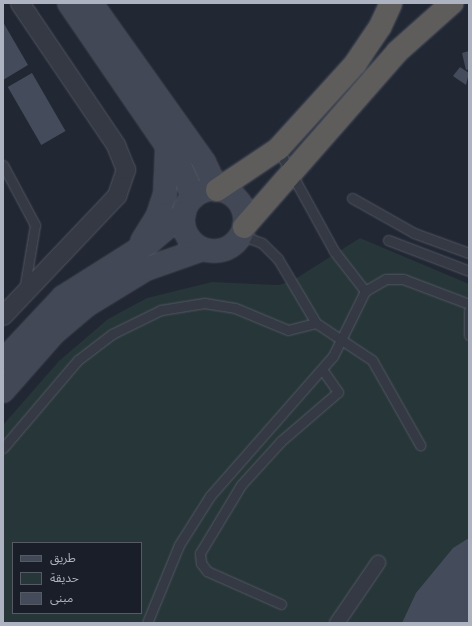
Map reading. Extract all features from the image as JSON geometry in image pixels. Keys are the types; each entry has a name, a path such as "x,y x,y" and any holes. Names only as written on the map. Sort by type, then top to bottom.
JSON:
{"highway":[{"path":"355,64 380,27 390,3"},
{"path":"217,190 278,149 355,64 407,3"},
{"path":"242,231 290,171 439,3"},
{"path":"397,52 452,3"}],"main road":[{"path":"69,3 168,146 187,178 188,206 185,231 203,249"},
{"path":"3,391 53,334 87,305 146,269 203,249 228,248 242,231 239,202 217,190 204,162 91,3"},
{"path":"134,251 158,215 165,194 168,146"},
{"path":"3,361 63,297 134,251 188,206 217,190"}],"street":[{"path":"3,316 117,196 126,170 116,145 20,3"},
{"path":"337,623 378,563"}],"lane":[{"path":"278,149 334,252 365,291"},
{"path":"3,165 35,225 24,295"},
{"path":"352,198 414,233 469,253"},
{"path":"242,231 262,244 278,259 316,323 342,342 362,351 372,360 420,445"},
{"path":"388,240 469,271"},
{"path":"147,623 179,545 210,496 322,369 342,342 365,291 378,281 403,279 469,304"},
{"path":"3,448 78,360 112,334 161,310 204,303 235,308 288,330 316,323"},
{"path":"469,311 469,335"},
{"path":"281,604 207,571 201,563 200,553 241,485 281,442 338,392 322,369"}],"green space":[{"path":"360,238 469,284 469,623 3,623 3,425 59,361 108,319 147,298 212,282 279,285 292,281"}],"building":[{"path":"3,22 28,65 3,80"},
{"path":"469,51 469,69 466,70 462,53"},
{"path":"460,67 469,73 466,85 453,76"},
{"path":"32,73 66,131 41,145 8,87"},
{"path":"469,538 469,623 402,623 416,593 453,548"}]}
